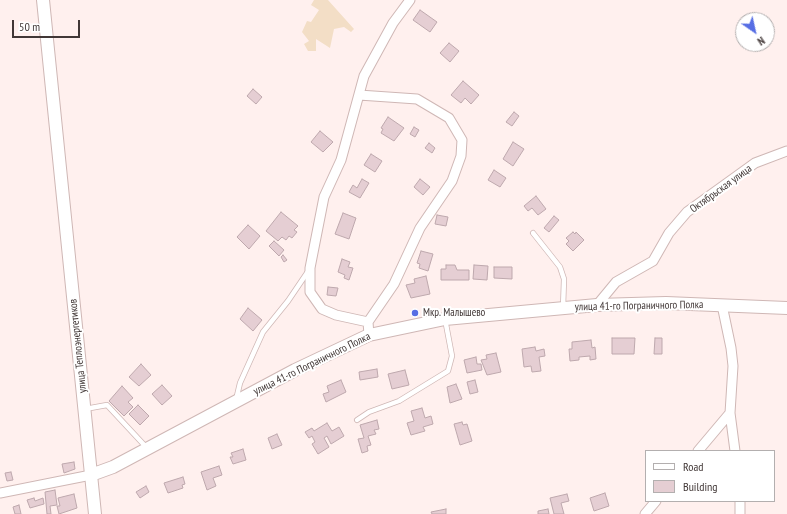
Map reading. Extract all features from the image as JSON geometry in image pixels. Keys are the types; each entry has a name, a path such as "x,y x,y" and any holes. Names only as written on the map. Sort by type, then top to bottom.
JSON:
{"street":[{"name":"улица Теплоэнергетиков","path":"43,0 95,514"},
{"path":"368,322 336,315 322,309 310,292 310,268 324,197 341,160 364,76 394,22 410,0"},
{"path":"359,95 417,98 449,118 462,140 461,156 452,181 420,228 394,284 368,322 369,335"},
{"name":"Октябрьская улица","path":"597,305 616,282 653,261 669,233 688,212 755,163 787,151"},
{"name":"улица 41-го Пограничного Полка","path":"0,493 90,475 113,467 235,402 369,335 445,319 597,305 666,303 787,308"},
{"path":"722,305 731,348 733,366 730,413 735,450"},
{"path":"699,450 730,413"},
{"path":"645,514 655,502"},
{"path":"740,502 740,514"}],"lane":[{"path":"533,233 560,267 564,280 564,308"},
{"path":"235,402 240,383 263,332 288,301 310,268"},
{"path":"357,420 369,412 399,401 448,371 452,356 445,319"},
{"path":"84,409 107,405 148,449"}],"shaded area":[{"path":"314,0 328,0 354,29 351,32 344,27 334,29 330,48 316,39 316,51 308,51 304,44 309,41 302,32 307,21 311,22 319,10 311,5"}],"building":[{"path":"420,10 437,22 430,32 413,20"},
{"path":"449,43 459,51 450,62 440,53"},
{"path":"463,81 479,95 471,104 465,98 461,103 451,95"},
{"path":"253,89 262,97 256,104 247,96"},
{"path":"514,112 519,116 512,126 506,122"},
{"path":"388,117 404,128 394,141 381,133 383,129 381,128"},
{"path":"414,127 419,130 415,137 410,134"},
{"path":"320,131 333,142 323,152 311,142"},
{"path":"513,142 524,149 513,166 503,159"},
{"path":"429,143 435,148 432,153 425,148"},
{"path":"371,154 382,161 375,172 364,165"},
{"path":"494,170 506,178 500,187 488,180"},
{"path":"362,179 369,183 360,198 349,192 353,185 357,188"},
{"path":"420,179 430,187 423,195 414,187"},
{"path":"536,196 546,209 538,215 532,208 528,211 524,206"},
{"path":"281,212 298,226 294,230 297,232 292,238 289,236 286,240 282,237 278,241 266,231"},
{"path":"343,213 356,218 349,239 335,234"},
{"path":"437,215 448,217 446,226 435,224"},
{"path":"554,216 559,220 549,232 544,228"},
{"path":"248,225 260,236 249,249 237,237"},
{"path":"573,232 575,234 576,232 584,240 573,251 566,244 569,241 566,238"},
{"path":"274,241 284,250 279,256 269,246"},
{"path":"421,251 433,254 428,271 419,268 420,264 417,263"},
{"path":"283,255 287,260 284,262 281,257"},
{"path":"342,259 350,262 348,267 353,268 349,280 344,278 345,275 338,272"},
{"path":"446,265 455,265 457,270 469,270 469,280 441,280 441,269 446,269"},
{"path":"474,265 488,266 487,280 473,279"},
{"path":"494,267 512,267 512,279 494,278"},
{"path":"426,276 430,294 411,298 406,285 415,283 414,279"},
{"path":"328,287 338,288 336,296 327,295"},
{"path":"248,308 262,320 253,331 240,319"},
{"path":"612,338 635,338 634,354 612,354"},
{"path":"655,338 662,338 662,354 654,354"},
{"path":"591,340 592,348 595,347 596,359 590,360 590,356 579,357 579,360 570,361 569,349 572,349 572,342"},
{"path":"535,347 536,351 544,349 545,356 539,357 541,371 532,372 531,366 524,367 522,349"},
{"path":"496,353 501,372 487,375 481,360 487,359 486,355"},
{"path":"476,357 477,364 481,364 482,370 467,373 464,360"},
{"path":"141,364 151,375 139,386 129,377"},
{"path":"377,369 378,377 360,380 359,372"},
{"path":"405,370 409,385 392,389 388,374"},
{"path":"341,380 346,392 326,402 323,394 329,392 327,386"},
{"path":"475,380 478,392 470,394 467,382"},
{"path":"456,384 462,399 450,403 447,387"},
{"path":"162,385 172,396 162,405 152,394"},
{"path":"122,386 133,398 128,402 133,407 124,416 109,401"},
{"path":"138,405 149,416 140,425 129,414"},
{"path":"422,408 425,418 431,416 433,424 423,427 425,431 411,435 407,423 414,421 411,411"},
{"path":"377,420 379,429 374,430 376,434 368,436 371,445 367,446 368,451 362,453 358,439 364,438 360,425"},
{"path":"462,422 463,425 467,424 472,441 460,445 454,424"},
{"path":"327,423 332,431 339,427 344,436 331,444 327,436 324,438 329,447 318,454 312,444 315,442 312,436 309,438 305,432 312,428 314,431"},
{"path":"277,434 282,445 272,449 268,438"},
{"path":"243,449 246,460 233,464 230,457 233,457 231,453"},
{"path":"74,462 75,469 64,473 62,464"},
{"path":"219,466 222,475 213,478 216,486 207,490 201,472"},
{"path":"11,472 13,480 7,481 5,473"},
{"path":"183,477 185,484 182,485 183,488 168,493 164,483"},
{"path":"146,486 149,492 140,498 136,492"},
{"path":"55,490 57,505 50,506 51,514 47,514 45,492"},
{"path":"605,493 609,506 594,511 590,498"},
{"path":"74,494 77,508 59,514 57,506 60,506 58,498"},
{"path":"567,494 569,501 561,503 564,514 554,514 550,498"},
{"path":"34,498 35,501 43,498 44,504 30,508 27,500"},
{"path":"19,505 21,514 15,514 13,507"},
{"path":"446,509 446,514 432,514 431,512"},
{"path":"548,509 549,514 538,514 538,511"}],"place":[{"name":"Мкр. Малышево","path":"415,313"}]}
